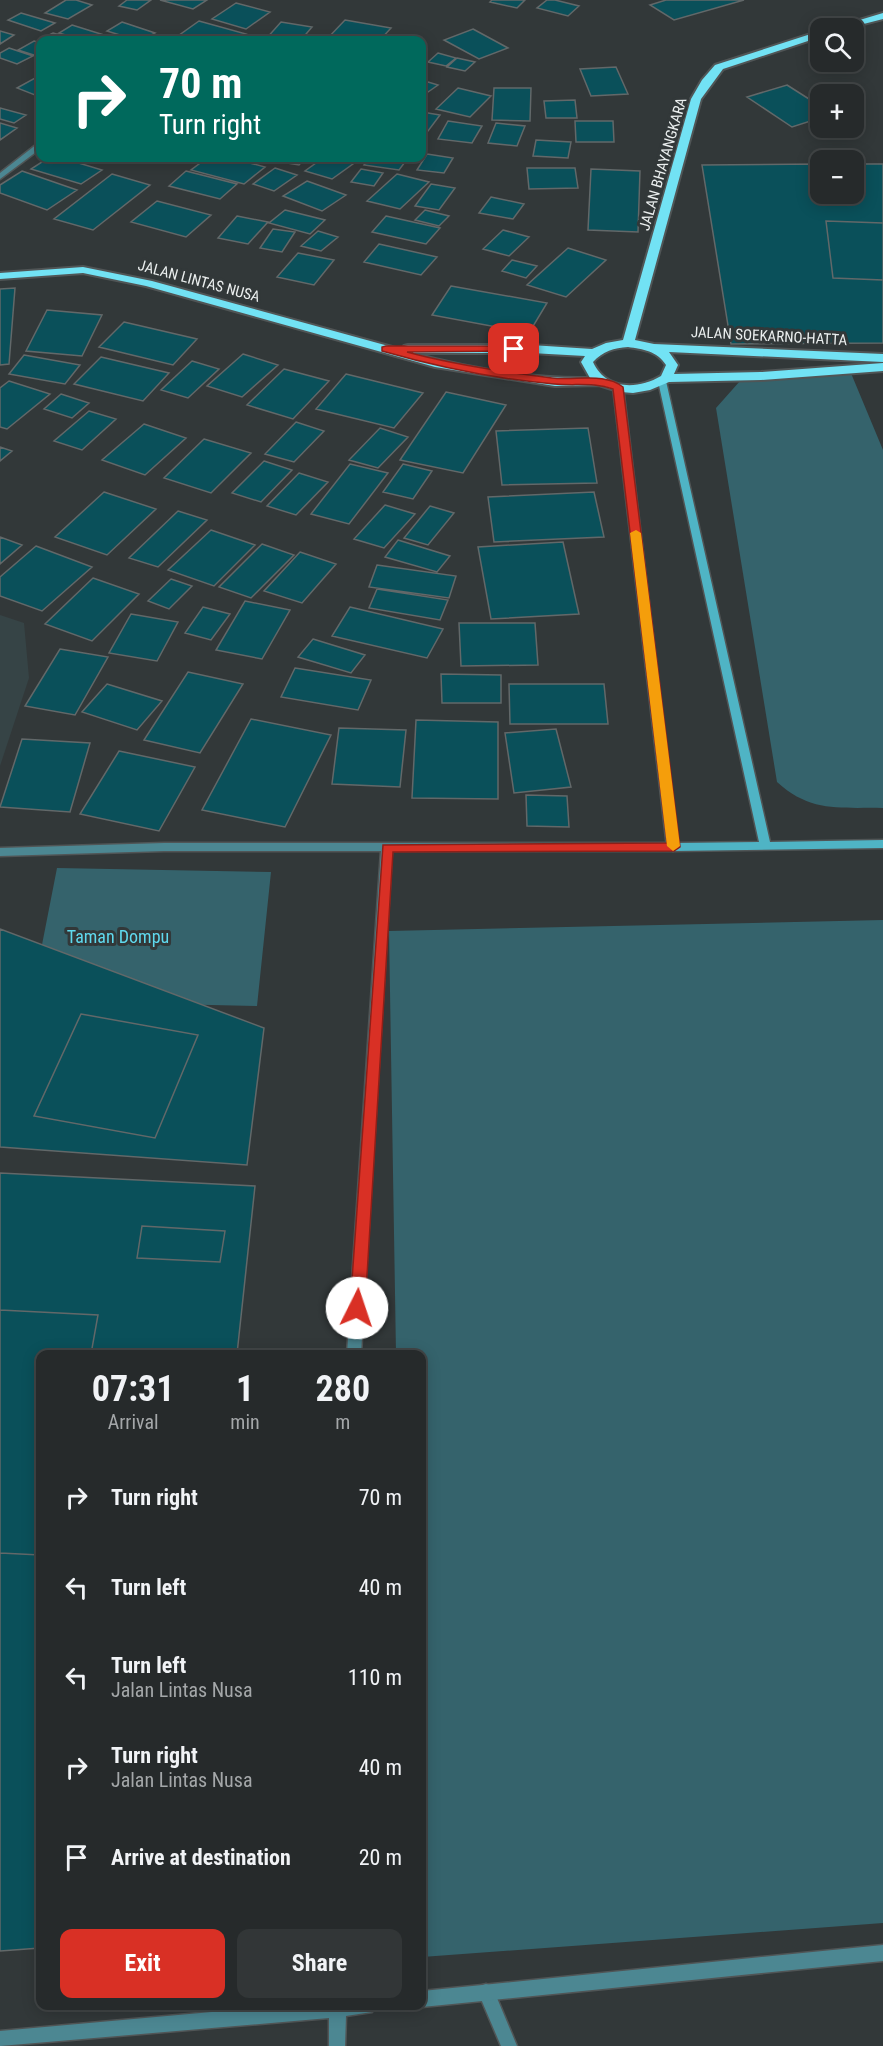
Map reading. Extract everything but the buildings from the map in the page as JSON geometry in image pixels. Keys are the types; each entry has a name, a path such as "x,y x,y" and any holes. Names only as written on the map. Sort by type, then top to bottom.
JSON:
{"highway":[{"path":"864,21 883,16"},
{"name":"JALAN BHAYANGKARA","path":"628,343 696,99 706,82 719,67 810,37"},
{"name":"JALAN LINTAS NUSA","path":"0,276 83,270 148,283 435,363 574,383 601,381"},
{"path":"628,343 608,345 593,353 587,362 590,372 601,381 618,387 634,388 664,380 883,367"},
{"name":"JALAN SOEKARNO-HATTA","path":"628,343 653,348 883,358"},
{"path":"653,348 669,358 672,365 664,380"},
{"name":"JALAN LINTAS NUSA","path":"386,349 531,349 593,353"}],"main road":[{"path":"664,380 766,847"},
{"path":"618,387 674,847 883,844"}],"street":[{"path":"0,177 36,149"},
{"path":"0,852 164,847 674,847"},
{"path":"354,1350 387,848"},
{"path":"426,1999 883,1953"},
{"path":"486,1992 509,2046"},
{"path":"0,2039 306,2010"},
{"path":"337,2046 338,2010"}],"shaded area":[{"path":"0,615 24,623 29,678 0,766"}],"green space":[{"path":"848,366 883,450 883,808 840,808 814,804 790,792 777,782 716,408 740,381 756,373"},
{"name":"Taman Dompu","path":"57,868 271,872 257,1006 31,1001"},
{"path":"883,920 883,1923 426,1957 426,1350 396,1350 389,931"}],"slow traffic":[{"path":"636,533 673,846"}],"route":[{"path":"357,1308 387,848 674,847 618,387 601,381 574,383 555,381 435,363 386,349 514,349"}]}
